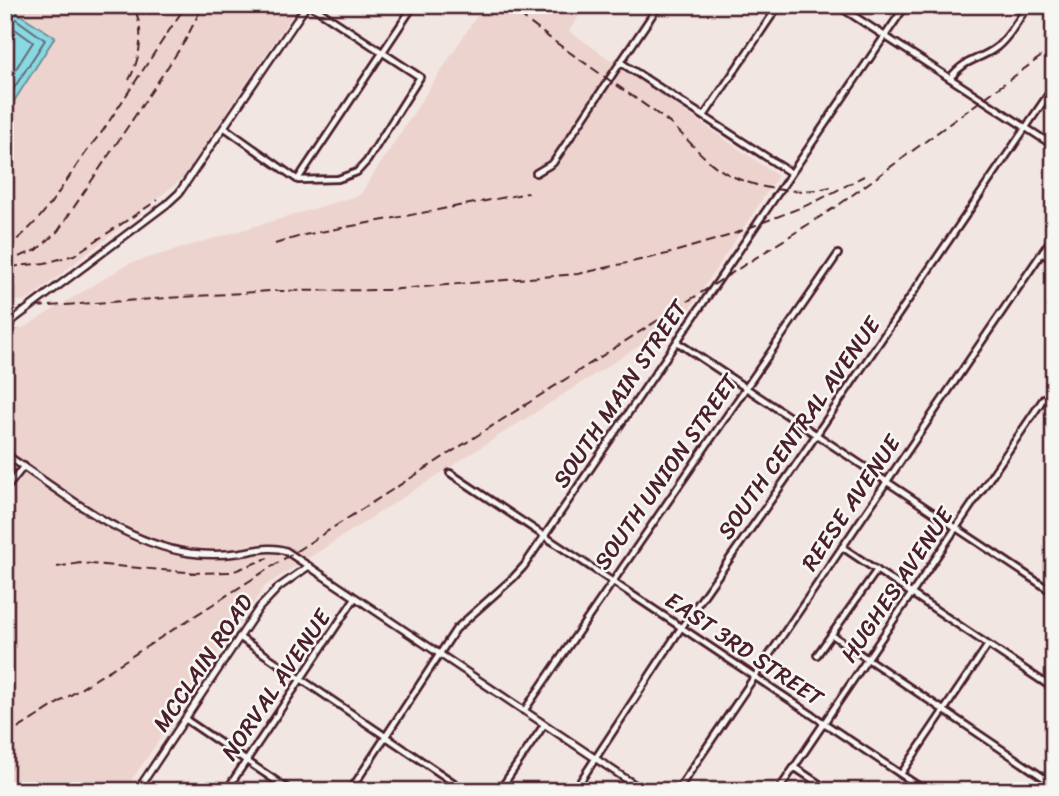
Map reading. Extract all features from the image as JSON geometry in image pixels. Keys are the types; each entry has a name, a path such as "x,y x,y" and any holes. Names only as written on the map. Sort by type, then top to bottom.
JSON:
{"street":[{"path":"5,326 173,199 225,128 308,5 420,77 372,154 360,170 347,177 298,180 225,128"},
{"path":"298,180 414,5"},
{"path":"536,173 553,163 659,5"},
{"path":"704,116 779,5"},
{"path":"837,5 1054,146"},
{"name":"SOUTH MAIN STREET","path":"350,791 456,629 513,578 544,536 906,5"},
{"path":"950,78 966,62 999,46 1028,5"},
{"path":"620,62 791,173"},
{"name":"SOUTH CENTRAL AVENUE","path":"574,791 681,628 817,435 1054,86"},
{"name":"REESE AVENUE","path":"677,791 1054,235"},
{"path":"1042,253 1054,261"},
{"name":"SOUTH UNION STREET","path":"524,711 838,254"},
{"path":"677,342 1054,593"},
{"name":"HUGHES AVENUE","path":"778,791 1044,398"},
{"path":"5,454 110,523 148,542 173,550 205,554 279,549 309,566 644,791"},
{"path":"5,490 24,467"},
{"name":"EAST 3RD STREET","path":"450,473 926,791"},
{"path":"842,547 1054,689"},
{"name":"MCCLAIN ROAD","path":"137,791 259,608 273,592 309,566"},
{"path":"817,656 877,570"},
{"name":"NORVAL AVENUE","path":"226,791 355,598"},
{"path":"832,635 1053,784"},
{"path":"239,637 466,791"},
{"path":"901,774 988,645"},
{"path":"185,719 291,791"},
{"path":"499,791 544,724"},
{"path":"794,767 830,791"},
{"path":"1051,791 1054,770"}],"shaded area":[{"path":"5,5 299,5 182,179 28,300 5,302"},
{"path":"484,5 586,5 569,31 778,176 684,317 265,586 124,791 5,791 5,328 23,328 128,264 360,195"}],"water":[{"path":"5,5 55,37 6,110"}],"railway":[{"path":"129,80 140,43 139,24 133,5"},
{"path":"5,248 20,237 46,209 102,132 186,5"},
{"path":"5,262 37,250 58,231 185,41 203,5"},
{"path":"507,5 663,118 722,171 755,185 780,190 806,191 831,187"},
{"path":"5,737 840,204 1054,47"},
{"path":"5,309 271,291 387,290 578,274 667,254 728,236 815,202 864,176"},
{"path":"275,244 304,235 528,193"},
{"path":"9,267 45,263 74,255 158,200"},
{"path":"190,573 232,572 268,558"},
{"path":"57,567 80,563 198,573"}]}
